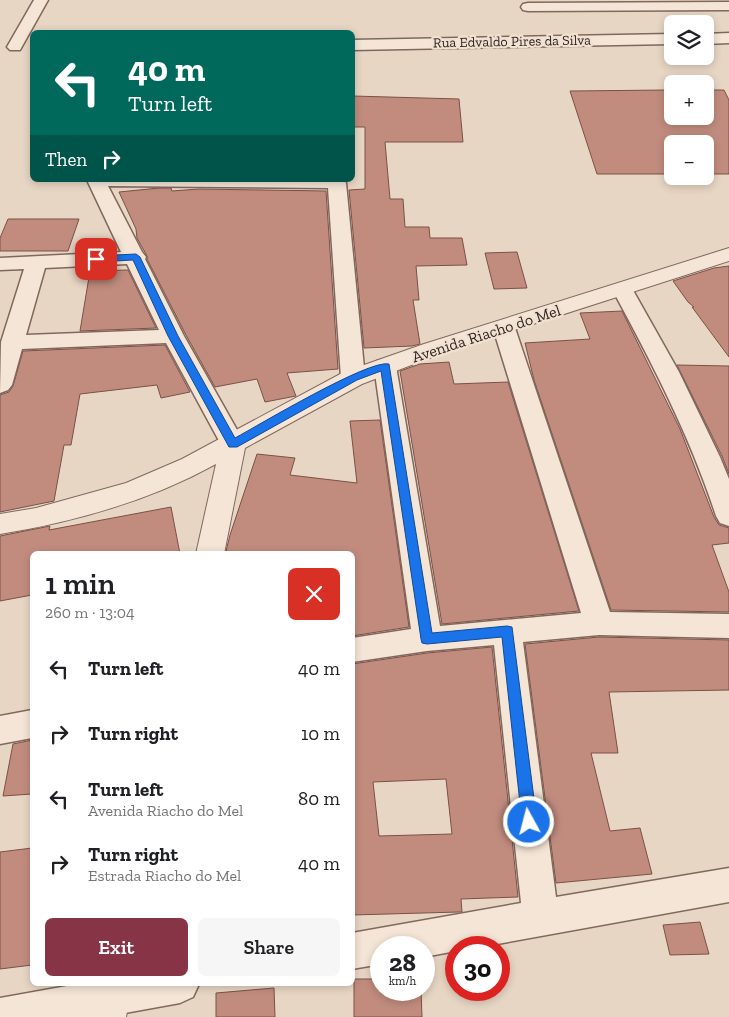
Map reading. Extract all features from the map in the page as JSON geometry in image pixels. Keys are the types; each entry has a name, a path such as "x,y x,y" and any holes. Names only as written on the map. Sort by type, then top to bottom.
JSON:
{"street":[{"path":"8,47 41,0"},
{"path":"535,40 527,4 729,6"},
{"path":"714,39 729,38"},
{"name":"Rua Edvaldo Pires da Silva","path":"355,45 535,40 664,39"},
{"path":"8,47 30,46"},
{"path":"97,182 136,257 173,336 233,444 211,551"},
{"path":"257,182 337,183 353,378"},
{"name":"Avenida Riacho do Mel","path":"0,524 74,509 136,490 191,466 353,378 729,254"},
{"path":"0,264 136,257"},
{"path":"0,384 36,262"},
{"path":"624,289 691,419 714,470 729,516"},
{"path":"504,328 599,623"},
{"path":"12,342 173,336"},
{"path":"385,366 427,639"},
{"path":"355,650 427,639 599,623 729,626"},
{"path":"507,631 540,918"},
{"path":"0,730 30,724"},
{"path":"355,951 729,885"},
{"path":"0,1017 109,999 171,986"}],"building":[{"path":"664,90 664,125 714,125 714,90 724,90 729,100 729,174 714,174 714,135 664,135 664,174 597,174 570,91"},
{"path":"355,96 459,99 463,142 385,142 390,199 403,199 405,227 429,227 430,238 462,238 467,265 416,266 419,300 413,300 420,344 412,346 364,348 349,190 365,189 365,127 355,127"},
{"path":"171,188 172,191 199,189 326,191 338,369 287,373 296,396 265,402 257,379 215,387 147,259 119,192"},
{"path":"8,219 79,219 68,251 0,251 0,238"},
{"path":"517,252 527,288 494,289 485,253"},
{"path":"729,266 729,357 673,281 714,268"},
{"path":"128,270 156,328 80,331 90,271"},
{"path":"622,311 680,429 714,517 719,525 729,528 729,543 712,545 729,592 729,612 611,610 534,380 525,343 590,339 580,313"},
{"path":"165,345 190,392 161,398 157,385 80,394 71,445 64,445 54,501 0,512 0,395 9,392 13,386 23,351"},
{"path":"449,362 454,384 508,382 579,611 442,624 400,371 420,364"},
{"path":"677,365 729,366 729,474 722,456"},
{"path":"380,420 409,627 355,636 355,551 226,551 257,454 295,458 290,475 357,483 350,421"},
{"path":"171,507 179,551 30,551 30,595 0,601 0,536 50,526 49,530"},
{"path":"599,637 729,640 729,690 609,692 618,753 591,753 610,831 640,828 652,874 556,883 525,644"},
{"path":"492,647 518,897 461,899 462,912 355,915 355,664 427,653","holes":["446,779 452,834 379,836 373,782"]},
{"path":"30,740 30,794 3,796 13,744"},
{"path":"30,848 30,965 0,969 0,852"},
{"path":"700,922 709,954 670,955 663,925"},
{"path":"355,979 370,979 370,1001 421,1001 422,1017 354,1017"},
{"path":"274,988 275,1017 216,1017 216,993"}],"route":[{"path":"96,259 136,257 173,336 233,444 353,378 385,366 427,639 507,631 529,822"}]}
